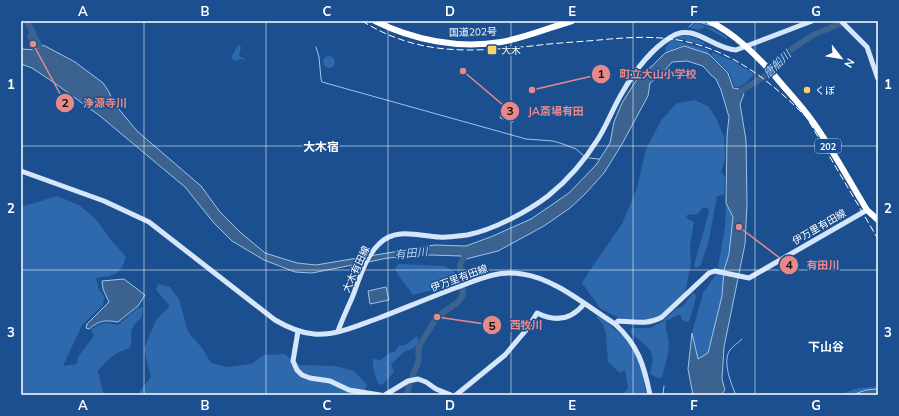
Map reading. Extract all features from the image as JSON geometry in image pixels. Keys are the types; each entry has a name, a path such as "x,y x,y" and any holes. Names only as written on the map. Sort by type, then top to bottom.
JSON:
{"highway":[{"name":"国道202号","path":"375,21 396,31 417,37 446,43 471,44 502,42 523,37 572,21"},
{"name":"202","path":"709,21 733,35 747,47 774,76 813,122 867,210 878,220"}],"main road":[{"name":"大木有田線","path":"338,331 372,251 379,243 386,237 394,234 441,237 468,235 485,230 513,218 548,196 584,160 598,139 622,93 640,66 659,46 672,36 688,32 698,34 727,50 736,50 812,21"},
{"path":"841,21 867,47 878,80"},
{"path":"21,171 104,201 149,222 275,320 288,327 313,334 326,334 338,331"},
{"name":"伊万里有田線","path":"615,324 618,321 634,323 655,321 662,317 709,273 716,271 749,278 867,210"},
{"name":"伊万里有田線","path":"338,331 356,326 454,288 500,273 524,274 549,282 615,324 628,337 640,357 644,366 650,395"},
{"path":"456,395 505,355 524,333 537,313 550,318 562,318 575,313 584,304"},
{"path":"298,331 294,361 297,370 302,375 310,378 330,381 349,390 380,395"},
{"path":"385,395 408,381 414,380 423,381 436,390 451,395"}],"shaded area":[{"path":"699,23 709,28 713,28 728,38 726,39 705,27 699,30 690,28 693,24"},
{"path":"678,36 688,36 704,42 705,45 678,38 676,41 708,50 708,53 683,45 666,52 665,48 670,41"},
{"path":"238,45 241,47 239,56 245,59 244,60 240,59 236,61 231,58"},
{"path":"712,52 733,61 754,74 747,82 739,87 734,86 730,73 712,56"},
{"path":"329,56 333,58 335,62 333,66 329,68 325,66 323,62 325,58"},
{"path":"695,100 709,107 716,118 724,137 725,160 721,171 725,178 724,195 717,196 709,240 701,265 696,268 694,265 709,212 708,208 702,208 698,214 687,215 686,218 694,222 690,246 691,262 685,293 663,314 654,319 636,321 619,318 600,308 582,283 622,224 637,188 646,149 662,119 677,103"},
{"path":"57,196 79,205 95,218 126,257 124,263 116,274 96,278 99,290 104,296 103,305 82,325 63,366 77,364 78,357 94,336 91,330 94,327 104,323 118,325 138,308 143,307 141,318 136,322 131,332 130,348 112,356 98,371 103,392 112,395 21,395 21,207"},
{"path":"726,203 733,217 729,254 724,270 722,296 708,353 698,359 692,333 703,293 717,273 725,227"},
{"path":"399,264 444,266 455,272 455,287 413,295 396,272 395,268"},
{"path":"158,284 170,287 179,299 188,332 202,348 211,363 227,367 251,364 264,355 285,354 298,365 335,366 354,371 367,385 363,395 137,395 151,377 144,349 156,320 170,306 156,290"},
{"path":"693,293 696,297 688,322 682,320 680,315 666,321 669,341 668,351 662,377 658,378 650,374 652,354 650,350 633,335 630,329 650,328 663,321 676,309 683,306"},
{"path":"598,316 625,337 637,355 643,374 646,395 622,395 628,388 625,370 620,373 608,362 606,334 603,324 596,317"},
{"path":"416,336 418,337 418,341 416,346 403,353 391,364 394,372 382,385 379,384 374,372 373,359 381,360 391,352 395,352 398,346 410,342"},
{"path":"878,386 878,389 840,395 854,389"}],"water":[{"path":"39,45 45,46 75,62 103,83 113,102 137,131 201,186 220,212 240,232 265,253 297,263 316,265 435,245 466,246 531,219 569,193 596,165 610,143 614,122 622,103 639,76 665,53 684,46 709,54 728,73 733,88 739,89 744,94 740,104 746,140 747,205 745,244 724,347 722,379 725,390 721,395 693,395 688,369 692,333 698,359 708,353 722,296 724,270 729,254 733,217 726,203 727,136 729,117 716,79 703,66 687,61 672,62 661,75 650,83 648,96 622,144 604,173 585,194 570,208 544,226 498,251 462,260 461,256 431,255 388,258 312,273 295,272 264,260 232,241 214,223 185,187 100,116 32,68 21,64 21,49 37,50"},
{"path":"502,111 515,115 513,122 500,118"},
{"path":"124,279 145,295 138,306 118,322 102,321 89,329 86,328 87,324 109,302 103,289 102,281"},
{"path":"386,287 389,300 370,304 368,291"},
{"path":"878,389 878,395 852,395 866,390"}],"waterway":[{"path":"27,21 39,45 30,36 36,50 42,56"},
{"name":"唐船川","path":"735,97 744,89 765,76 786,53 813,35 846,21"},
{"path":"689,27 694,22 712,26"},
{"path":"316,47 319,57 322,82 526,139 553,141 576,149 584,156"},
{"path":"589,158 599,159"},
{"path":"407,395 409,385 419,360 419,346 437,317 458,302 463,295 460,265 466,253"},
{"path":"736,395 728,372 727,360 730,350 742,339"},
{"path":"663,395 664,386"}],"railway":[{"path":"362,21 404,41 445,49 487,50 557,43 646,37 681,40 709,48 740,63 755,73 782,94 807,118 878,239"}],"place":[{"name":"浄源寺川","path":"33,44"},
{"name":"大木","path":"492,50"},
{"name":"JA斎場有田","path":"463,71"},
{"name":"町立大山小学校","path":"532,90"},
{"name":"くぼ","path":"807,90"},
{"name":"有田川","path":"739,227"},
{"name":"西牧川","path":"437,317"}],"district":[{"name":"大木宿","path":"321,146"},
{"name":"下山谷","path":"826,346"}]}
